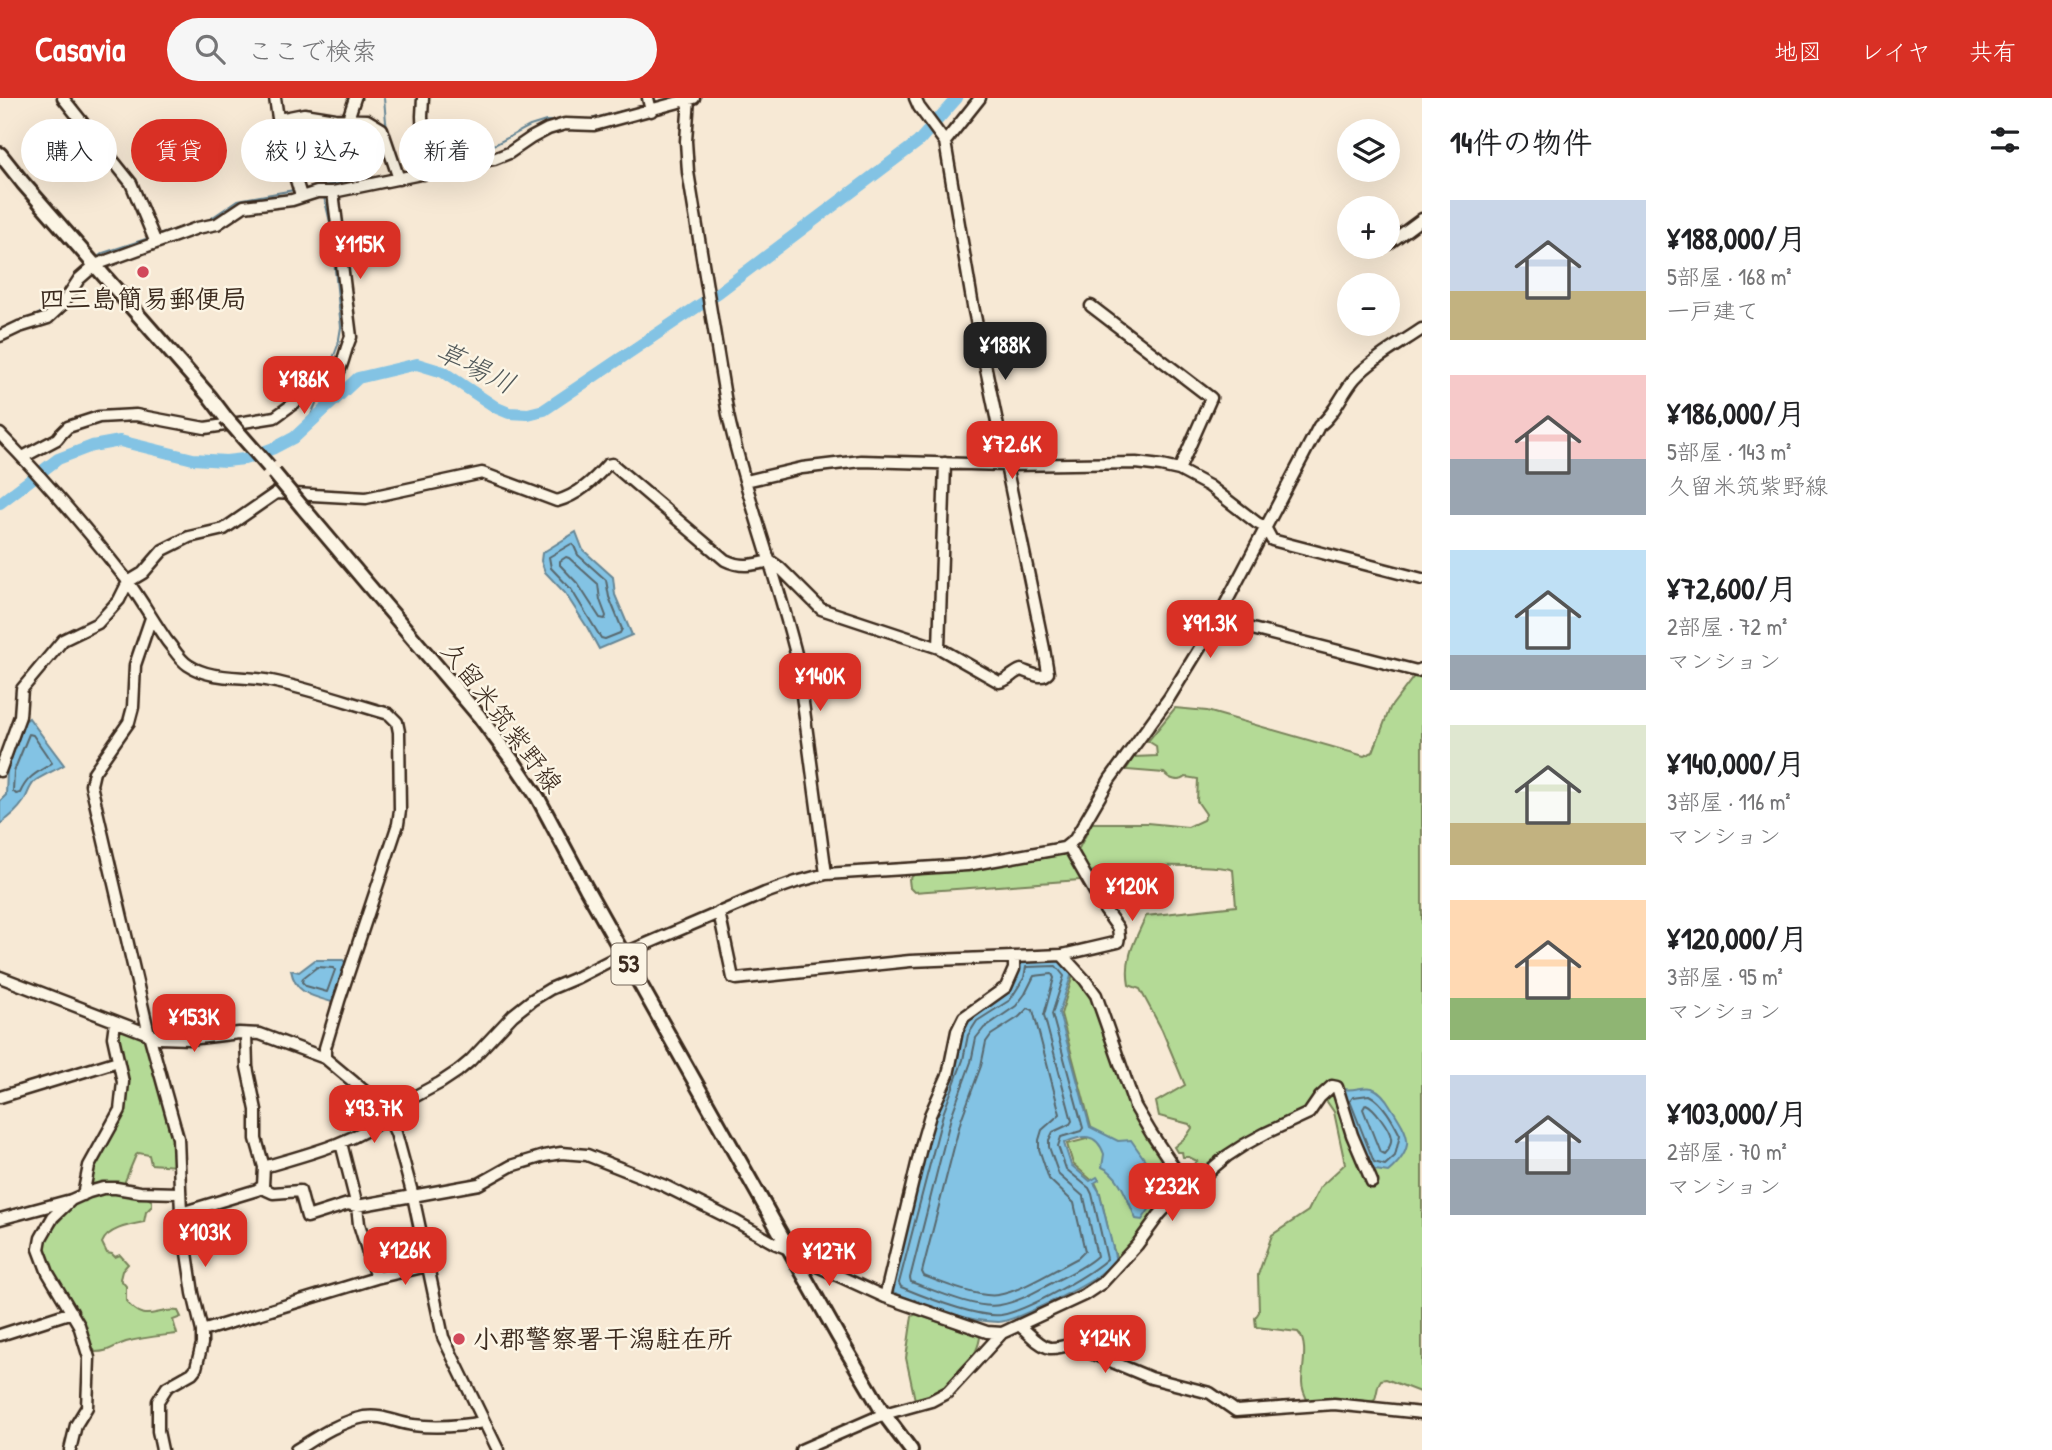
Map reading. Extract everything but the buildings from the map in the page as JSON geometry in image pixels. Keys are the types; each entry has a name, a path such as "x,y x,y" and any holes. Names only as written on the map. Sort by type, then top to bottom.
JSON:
{"main road":[{"name":"久留米筑紫野線","path":"0,154 272,470 479,716 515,764 538,798 623,954 884,1414 911,1450"}],"street":[{"path":"63,98 131,183 156,243"},
{"path":"275,98 279,119"},
{"path":"348,119 355,98"},
{"path":"422,119 423,98"},
{"path":"648,98 651,111"},
{"path":"945,142 980,98"},
{"path":"495,159 548,129 565,124 594,125 691,99 686,141 688,172 728,415 736,452 797,658 826,874"},
{"path":"0,771 20,716 22,689 63,640 98,623 119,600 128,582 143,573 163,550 189,537 224,529 276,493 366,498 482,473 557,501 592,482 607,465 612,464 725,559 736,565 747,566 770,561 821,609 939,648 999,682 1021,670 1042,677 1048,673 973,306 945,142 917,102"},
{"path":"283,119 304,114 335,119"},
{"path":"0,336 48,318 62,305 79,279 95,265 217,224 244,206 292,200 317,192 333,192 399,179 385,138"},
{"path":"297,182 301,196"},
{"path":"24,459 57,439 68,427 99,417 136,415 205,428 225,425 275,417 322,383 332,381 341,368 351,337 333,192"},
{"path":"1400,235 1422,219"},
{"path":"1091,306 1211,398 1179,470"},
{"path":"264,1167 341,1143 374,1127 387,1114 464,1066 513,1015 550,989 623,954 778,888 826,874 967,865 1049,851 1068,845 1075,839 1110,779 1169,698 1217,620 1319,426 1328,420 1346,389 1358,375 1422,329"},
{"path":"0,434 48,485 128,582 181,660 205,674 268,680 294,686 389,714 397,722 400,732 398,824 325,1048 325,1058"},
{"path":"746,481 802,468 861,461 1006,465 1136,463 1161,466 1179,470 1209,486 1265,527 1272,541 1422,579"},
{"path":"939,648 945,463"},
{"path":"151,618 135,666 133,707 129,722 94,772 91,785 149,1034 178,1138 181,1213 202,1331 196,1368 167,1387 158,1401 158,1431 162,1450"},
{"path":"1217,620 1418,671 1422,669"},
{"path":"719,912 733,978 736,979 910,961 1062,955 1118,942 1118,928 1068,845"},
{"path":"1062,955 1096,995 1135,1106 1186,1185"},
{"path":"885,1297 923,1139 930,1115 948,1075 957,1031 964,1017 1006,987 1014,970 1014,957"},
{"path":"0,977 115,1022 172,1040 246,1034 260,1034 279,1040 325,1058 374,1099 387,1114 396,1133 413,1196 443,1337 498,1450"},
{"path":"83,1195 89,1166 120,1110 123,1082 113,1038 115,1022"},
{"path":"246,1034 247,1067 257,1110 256,1139 264,1167 262,1188"},
{"path":"0,1097 118,1060"},
{"path":"181,1213 262,1188 273,1193 300,1191 307,1217 348,1205 357,1206 479,1184 528,1160 561,1153 587,1155 665,1186 819,1267 885,1297 988,1332 1002,1333 1094,1289 1137,1245 1186,1185 1195,1183 1244,1145 1309,1113 1332,1086 1337,1087 1352,1136 1372,1182"},
{"path":"341,1143 359,1224 376,1278"},
{"path":"0,1219 71,1200 103,1188 179,1193"},
{"path":"70,1450 76,1425 87,1407 90,1366 83,1334 48,1273 39,1250 41,1238 53,1217 71,1200"},
{"path":"202,1331 376,1278 427,1266"},
{"path":"0,1335 72,1312"},
{"path":"1020,1326 1044,1346 1074,1346 1151,1378 1210,1393 1236,1411 1334,1404 1422,1413"},
{"path":"800,1450 884,1414 931,1401 948,1392 1002,1333"},
{"path":"296,1450 333,1428 365,1417 377,1416 412,1425 431,1426 483,1422"}],"green space":[{"path":"1415,675 1422,678 1422,1393 1386,1379 1379,1383 1374,1401 1351,1399 1309,1403 1302,1382 1304,1349 1298,1332 1256,1327 1255,1318 1259,1312 1258,1275 1272,1235 1308,1211 1320,1187 1345,1164 1334,1112 1321,1093 1307,1110 1190,1179 1190,1168 1197,1161 1183,1157 1182,1152 1177,1152 1174,1147 1192,1128 1189,1124 1159,1116 1156,1102 1185,1085 1162,1030 1140,989 1129,985 1129,958 1146,916 1236,906 1233,870 1189,866 1108,868 1096,870 1080,880 914,892 910,888 909,879 914,875 976,868 1078,850 1092,823 1147,823 1188,827 1203,820 1206,814 1197,801 1198,779 1186,777 1177,780 1164,773 1126,770 1134,757 1157,756 1156,746 1148,741 1175,708 1207,711 1364,756 1373,752 1390,708"},
{"path":"1074,972 1091,992 1121,1075 1182,1184 1118,1262 1100,1193 1096,1184 1073,1164 1067,1144 1087,1139 1091,1127 1061,1014"},
{"path":"122,1027 148,1038 173,1129 176,1166 151,1164 149,1155 136,1155 125,1181 126,1187 152,1201 152,1206 146,1212 144,1222 114,1231 102,1243 107,1253 115,1257 120,1255 128,1264 120,1279 126,1286 126,1301 133,1308 145,1314 178,1311 181,1317 173,1320 177,1334 132,1340 108,1350 95,1352 72,1303 54,1277 45,1245 47,1236 73,1204 87,1199 95,1161 123,1111 117,1028"},
{"path":"916,1314 980,1336 975,1352 951,1384 937,1394 915,1400 906,1358 912,1316"}],"water":[{"path":"576,532 583,550 613,577 615,595 632,635 599,649 565,593 545,572 541,561 542,553"},
{"path":"29,718 64,765 35,781 22,804 0,824 0,801 6,795 7,770 25,721"},
{"path":"1059,958 1072,973 1059,1013 1090,1127 1118,1141 1131,1140 1152,1170 1144,1188 1150,1208 1142,1220 1136,1219 1119,1182 1102,1167 1104,1154 1101,1147 1088,1137 1077,1138 1064,1143 1071,1165 1090,1181 1097,1177 1099,1180 1094,1183 1099,1191 1116,1261 1106,1270 1047,1304 1018,1317 998,1322 956,1315 890,1291 936,1112 957,1057 961,1032 972,1016 1005,995 1018,975 1018,960"},
{"path":"315,960 343,960 346,963 332,1002 300,989 293,978 291,970 299,972"},
{"path":"1340,1088 1375,1089 1386,1099 1402,1125 1406,1133 1406,1148 1388,1172 1369,1169"}],"waterway":[{"path":"384,98 386,122 399,162"},
{"path":"654,103 674,98"},
{"name":"草場川","path":"0,503 58,459 92,446 120,441 193,459 244,459 295,437 358,378 417,364 443,372 509,413 528,414 544,410 719,292 918,142 957,98"},
{"path":"587,120 646,105"},
{"path":"495,144 530,126 556,121"},
{"path":"303,189 394,174"},
{"path":"158,235 210,219 238,200 294,190"},
{"path":"324,197 330,222 341,327 338,345 326,377"},
{"path":"96,258 103,253 149,238"},
{"path":"0,330 35,316 51,306 86,266"},
{"path":"306,427 322,389"}],"place":[{"name":"四三島簡易郵便局","path":"143,272"},
{"name":"小郡警察署干潟駐在所","path":"459,1339"}]}
